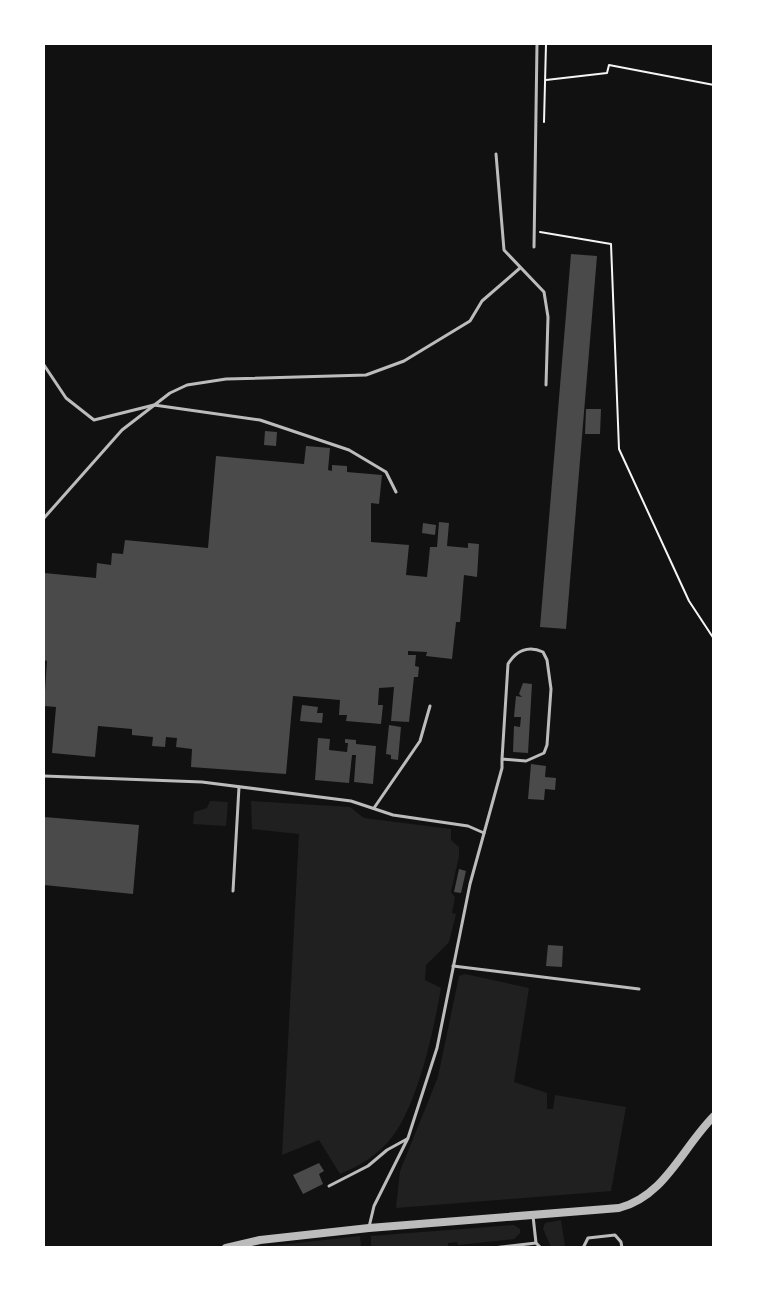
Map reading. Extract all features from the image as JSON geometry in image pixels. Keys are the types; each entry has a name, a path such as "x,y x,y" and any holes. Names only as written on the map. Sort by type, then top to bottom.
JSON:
{"street":[{"path":"226,1248 260,1240 369,1228 619,1208 644,1199 663,1180 714,1116"}],"lane":[{"path":"534,247 537,44"},
{"path":"496,154 504,250 544,292 548,317 546,385"},
{"path":"44,518 100,452 122,430 154,405 187,385 226,379 366,375 404,361 470,321 482,301 520,268"},
{"path":"44,365 66,398 94,420 154,405 260,420 317,437 349,450 386,472 396,492"},
{"path":"369,1228 374,1206 408,1138 436,1048 452,966 502,759 508,664 514,654 537,649 543,652 547,660 551,689 544,753 526,760 502,759"},
{"path":"374,808 420,741 430,705"},
{"path":"44,776 202,782 351,801 393,815 468,826 484,833"},
{"path":"232,891 239,787"},
{"path":"452,966 639,989"},
{"path":"329,1186 368,1166 387,1150 408,1138"},
{"path":"533,1214 536,1243 541,1248"},
{"path":"583,1248 588,1238 615,1235 621,1242 622,1248"},
{"path":"494,1248 536,1243"}],"path":[{"path":"544,127 546,44"},
{"path":"546,80 607,73 612,65 714,85"},
{"path":"539,232 611,243 619,448 689,601 714,639"}],"shaded area":[{"path":"210,801 228,802 226,826 193,824 194,812 207,808"},
{"path":"251,801 350,807 364,818 451,829 451,840 459,847 451,892 455,897 452,913 456,914 449,942 426,965 425,980 441,988 424,1066 410,1106 392,1137 381,1149 369,1159 340,1174 319,1140 282,1155 299,834 252,829"},
{"path":"465,974 529,988 514,1082 547,1093 547,1109 553,1109 555,1095 626,1107 611,1191 396,1208 400,1171 438,1077 459,976"},
{"path":"561,1220 565,1247 551,1247 543,1229 545,1223"},
{"path":"514,1225 520,1229 520,1233 514,1239 458,1245 457,1242 448,1243 448,1246 429,1248 261,1247 360,1236 361,1247 371,1247 371,1236"}],"building":[{"path":"571,254 597,256 566,629 540,627"},
{"path":"586,409 601,409 600,434 585,434"},
{"path":"265,431 277,432 276,446 264,445"},
{"path":"306,446 330,448 328,470 332,471 332,465 347,466 347,472 382,475 379,504 371,503 371,542 409,545 406,575 427,577 430,547 437,547 439,522 449,523 447,546 468,548 468,543 479,544 477,577 464,575 460,622 456,622 452,659 426,656 427,652 408,651 408,655 416,655 415,666 419,667 418,677 414,677 409,722 391,721 394,687 379,688 378,705 383,705 381,724 346,721 347,715 339,715 340,700 293,696 286,774 191,767 192,749 176,747 177,738 166,737 165,747 152,746 153,737 132,735 132,729 98,726 95,757 52,753 56,707 44,706 47,661 44,660 44,573 96,578 97,563 111,565 112,553 123,554 125,540 208,548 216,456 304,464"},
{"path":"423,523 436,525 435,535 422,533"},
{"path":"523,683 532,684 528,753 513,752 514,726 520,727 521,717 514,717 516,696 522,697 519,694"},
{"path":"302,705 318,707 317,713 323,713 322,723 300,721"},
{"path":"389,725 401,727 398,760 391,759 391,755 386,754"},
{"path":"318,738 330,739 329,750 347,752 348,743 345,743 345,739 356,740 356,744 376,746 373,784 354,782 356,755 352,755 349,783 315,780"},
{"path":"531,764 546,766 545,777 556,778 555,790 545,789 544,800 528,799"},
{"path":"44,817 139,825 133,894 44,885"},
{"path":"459,869 466,871 461,893 454,892"},
{"path":"548,945 563,946 562,967 546,966"},
{"path":"319,1163 324,1171 319,1174 323,1184 303,1194 293,1175"}]}
